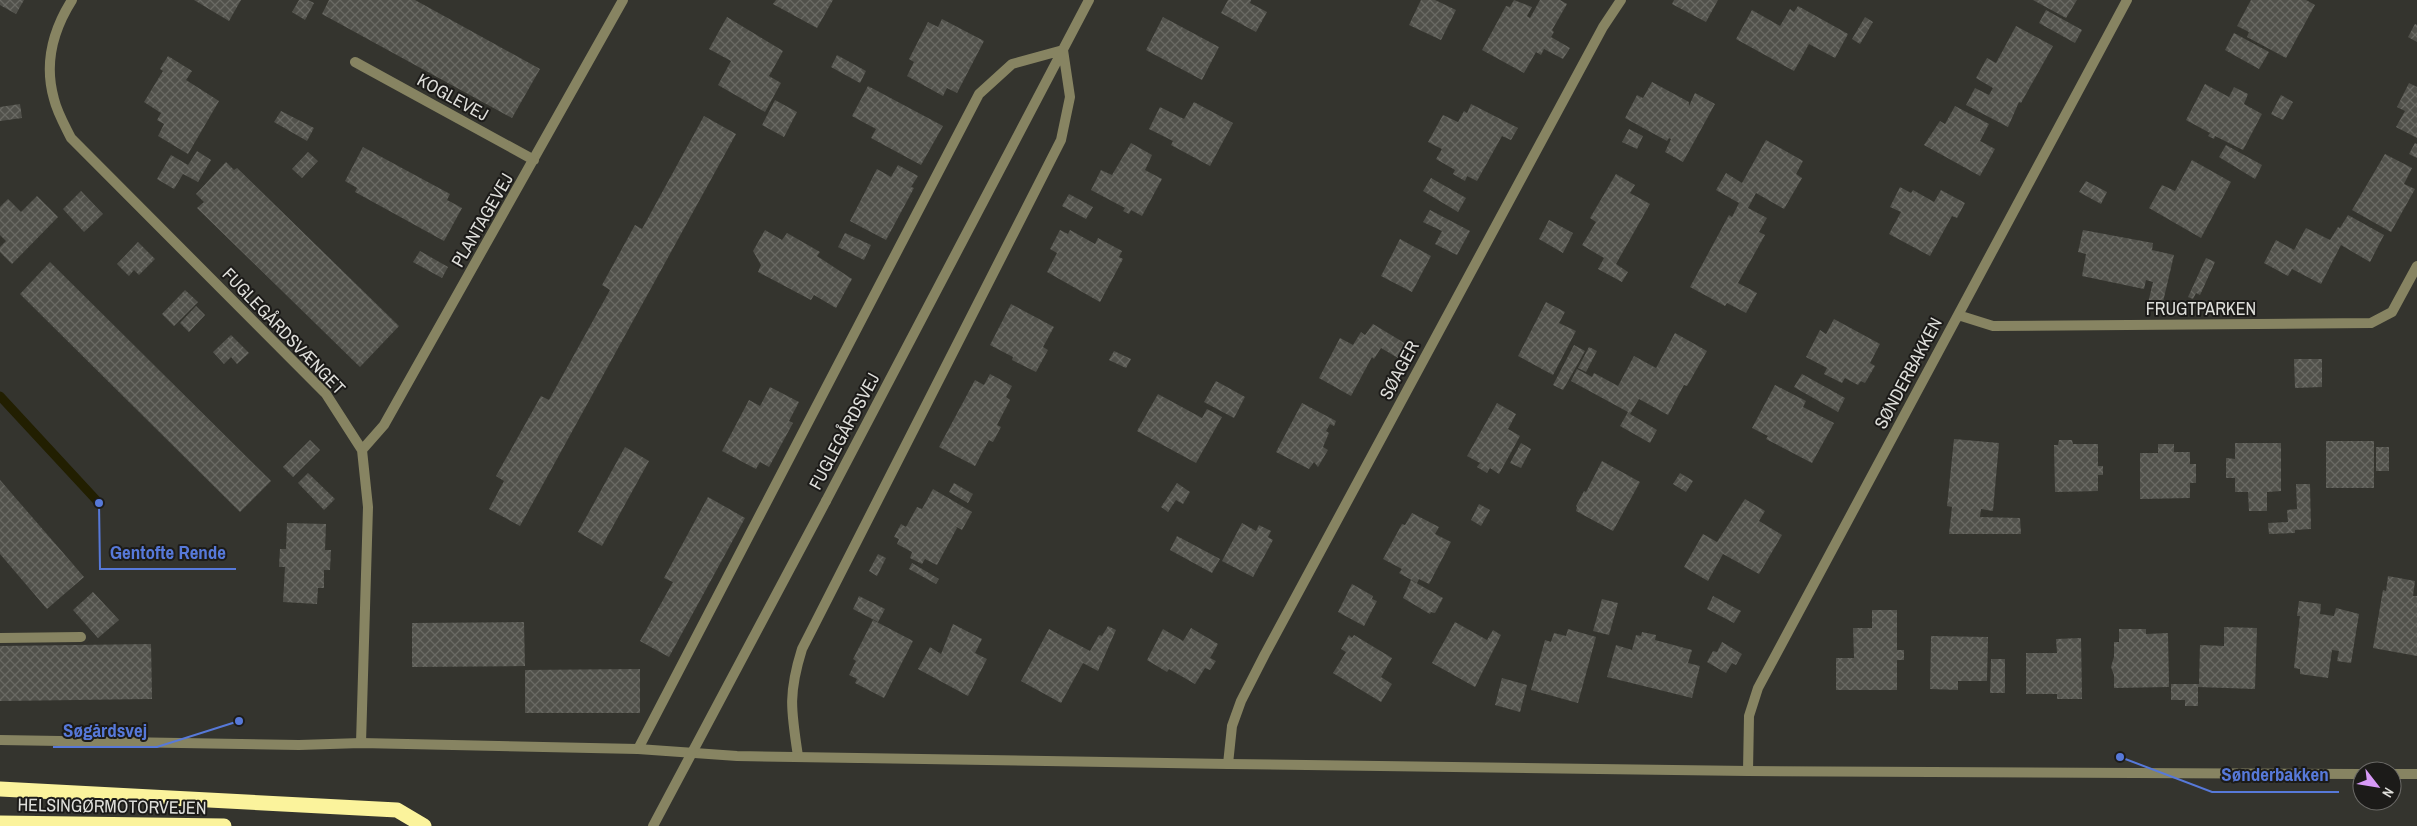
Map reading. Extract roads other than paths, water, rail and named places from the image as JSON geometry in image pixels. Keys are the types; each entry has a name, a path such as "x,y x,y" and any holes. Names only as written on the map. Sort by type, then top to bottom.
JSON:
{"highway":[{"path":"0,789 397,810 424,826"},
{"name":"HELSINGØRMOTORVEJEN","path":"0,823 224,826"}],"street":[{"name":"FUGLEGÅRDSVÆNGET","path":"72,0 59,21 49,64 54,100 71,138 326,394 362,450 368,507 362,743"},
{"name":"PLANTAGEVEJ","path":"362,450 384,425 623,0"},
{"name":"FUGLEGÅRDSVEJ","path":"653,826 1089,0"},
{"name":"SØAGER","path":"1228,764 1232,726 1241,701 1265,654 1603,27 1621,0"},
{"name":"SØNDERBAKKEN","path":"1748,771 1749,716 1758,688 2127,0"},
{"name":"FUGLEGÅRDSVEJ","path":"638,749 979,94 1012,64 1063,50"},
{"path":"798,756 790,708 793,678 802,648 1061,140 1070,97 1063,50"},
{"name":"KOGLEVEJ","path":"355,62 534,160"},
{"name":"FRUGTPARKEN","path":"1958,315 1993,326 2371,323 2392,312 2417,266"},
{"path":"0,638 81,637"},
{"path":"0,740 299,745 362,743 638,749 737,756 1228,764 1748,771 2352,774"},
{"path":"2402,774 2417,774"}],"waterway":[{"path":"0,396 99,503"}],"place":[{"name":"Gentofte Rende","path":"99,503"},
{"name":"Søgårdsvej","path":"239,721"},
{"name":"Sønderbakken","path":"2120,757"}]}
